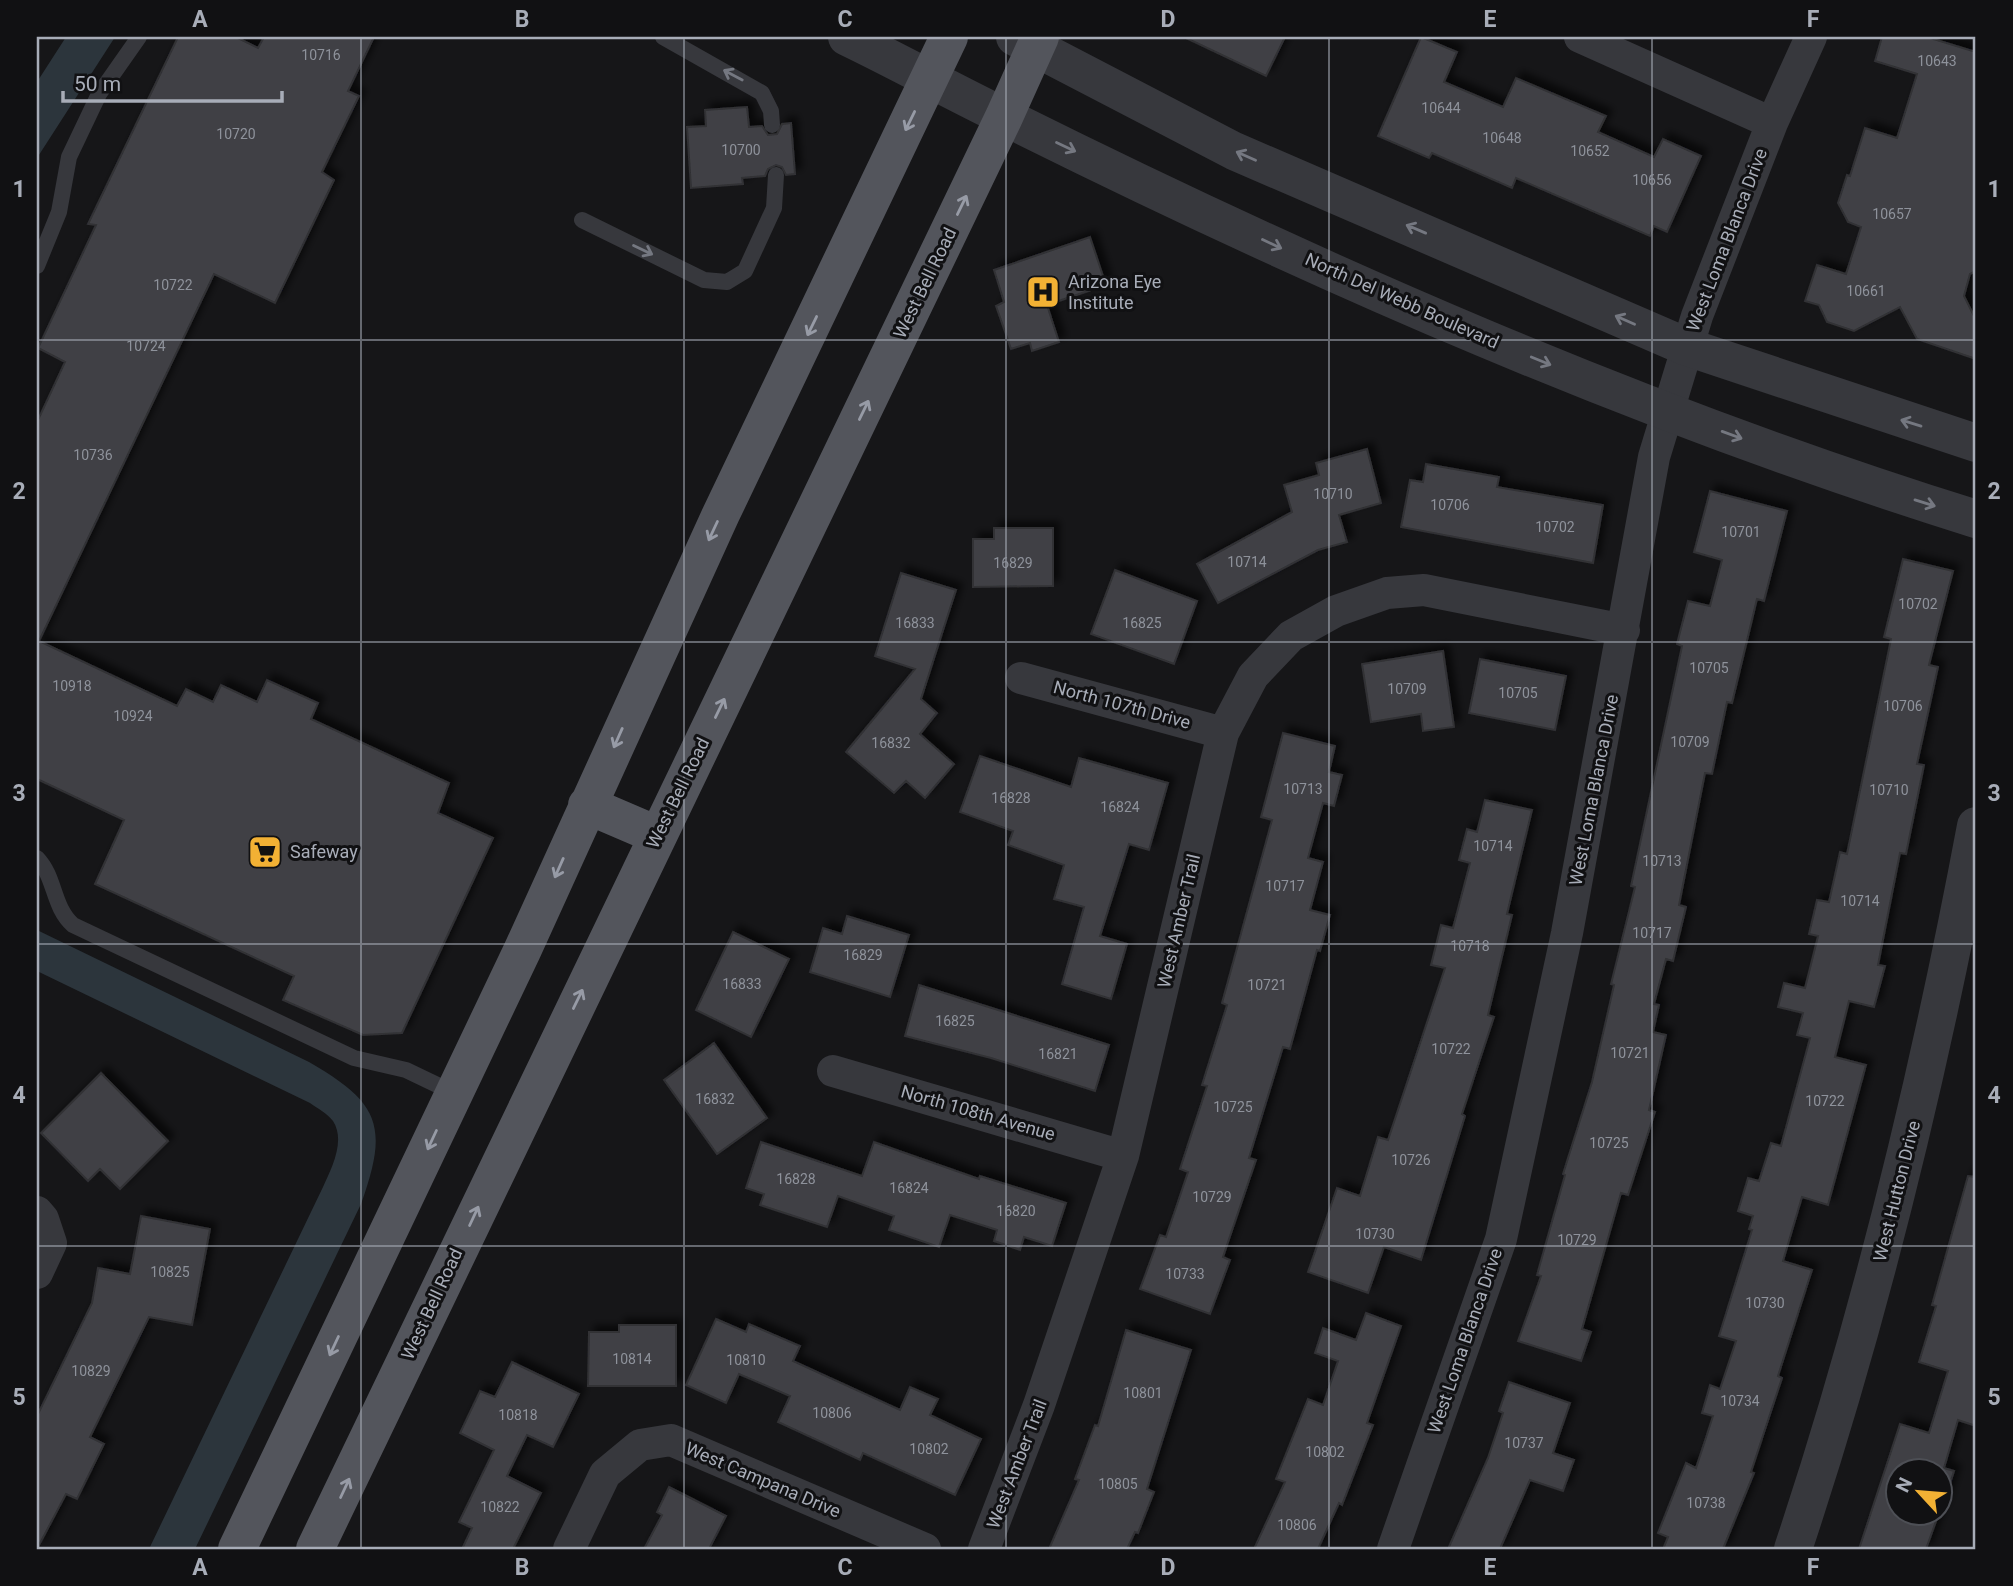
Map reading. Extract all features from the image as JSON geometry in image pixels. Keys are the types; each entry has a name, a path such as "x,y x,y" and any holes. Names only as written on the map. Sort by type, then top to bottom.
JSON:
{"main road":[{"path":"237,1549 454,1093 721,514 949,37"},
{"name":"West Bell Road","path":"315,1549 1004,117 1029,41"},
{"path":"587,805 657,835"}],"street":[{"name":"North Del Webb Boulevard","path":"847,37 932,77 1004,117 1435,318 1668,412 1881,489 1976,519"},
{"path":"1580,37 1772,122"},
{"name":"West Loma Blanca Drive","path":"1393,1549 1501,1239 1567,933 1654,457 1687,347 1772,122 1811,37"},
{"path":"1029,41 1234,151 1687,347 1976,443"},
{"name":"West Amber Trail","path":"984,1549 1040,1405 1123,1156 1223,733 1253,676 1291,636 1336,611 1387,593 1424,590 1623,630"},
{"name":"North 107th Drive","path":"1021,678 1223,733"},
{"name":"West Hutton Drive","path":"1793,1549 1866,1316 1928,1070 1976,826"},
{"name":"North 108th Avenue","path":"833,1071 1123,1156"},
{"path":"37,1212 43,1219 51,1243 37,1273"},
{"name":"West Campana Drive","path":"569,1549 605,1474 640,1445 671,1440 925,1549"}],"lane":[{"path":"37,266 59,212 69,157 99,94 139,37"},
{"path":"663,37 762,93 771,111 772,125"},
{"path":"582,220 704,281 727,282 745,271 774,208 776,175"},
{"path":"37,858 47,868 62,915 73,925 354,1058 407,1070 454,1093"}],"shaded area":[{"path":"66,37 115,37 37,158 37,82"},
{"path":"37,930 309,1062 351,1091 364,1104 372,1119 376,1136 375,1155 361,1204 195,1549 149,1549 326,1180 338,1146 337,1129 331,1118 310,1103 37,971"}],"building":[{"path":"178,37 236,37 258,48 264,37 374,37 348,91 359,96 322,172 334,180 275,303 214,274 39,641 177,706 186,689 213,702 221,685 257,702 267,680 318,703 311,719 449,783 438,813 493,838 402,1033 363,1035 283,1000 294,976 95,884 124,820 37,779 37,422 65,362 38,348 96,225 88,224"},
{"path":"1184,37 1285,37 1266,76"},
{"path":"1421,37 1457,52 1444,82 1503,107 1516,78 1606,116 1598,132 1654,157 1663,139 1701,156 1667,232 1654,226 1650,236 1516,178 1512,188 1432,153 1429,158 1378,136"},
{"path":"1882,37 1927,37 1976,52 1976,271 1970,274 1964,296 1976,320 1976,359 1917,339 1900,307 1854,331 1827,322 1819,305 1805,301 1817,265 1846,274 1861,227 1848,222 1838,203 1847,175 1850,176 1865,128 1897,138 1917,74 1875,61"},
{"path":"747,107 749,127 762,126 768,135 777,134 782,124 791,123 795,174 786,175 782,167 776,165 768,169 765,176 742,178 743,184 691,188 687,127 706,126 705,110"},
{"name":"Arizona Eye Institute","path":"1090,237 1106,285 1047,305 1059,342 1032,351 1030,343 1011,349 996,306 1004,302 994,270"},
{"path":"1367,449 1381,503 1339,515 1347,542 1318,550 1218,603 1197,564 1292,512 1284,485 1319,475 1316,463"},
{"path":"1426,464 1499,477 1497,487 1603,505 1593,563 1401,527 1410,480 1423,482"},
{"path":"1710,491 1787,511 1764,601 1757,599 1732,703 1727,702 1712,774 1705,773 1679,905 1686,907 1673,961 1666,959 1654,1004 1659,1005 1653,1032 1666,1035 1649,1110 1655,1112 1628,1195 1621,1193 1582,1329 1591,1332 1581,1361 1518,1341 1541,1276 1537,1275 1565,1175 1563,1174 1592,1082 1614,985 1611,984 1635,887 1631,886 1682,646 1677,644 1688,601 1710,606 1722,560 1694,552"},
{"path":"994,528 1053,528 1053,586 973,587 973,539 994,539"},
{"path":"1903,559 1953,571 1929,665 1938,667 1917,764 1924,765 1906,854 1900,853 1878,965 1885,966 1874,1007 1849,1001 1835,1057 1866,1065 1828,1205 1802,1197 1783,1261 1812,1270 1778,1376 1782,1378 1751,1472 1754,1473 1723,1549 1663,1549 1668,1537 1658,1533 1686,1463 1696,1468 1713,1416 1702,1413 1710,1385 1720,1389 1736,1341 1719,1336 1752,1230 1749,1229 1753,1216 1738,1211 1748,1178 1759,1181 1771,1143 1781,1146 1810,1038 1797,1035 1803,1013 1778,1007 1784,983 1805,988 1818,936 1809,934 1817,900 1829,902 1840,852 1847,854 1891,639 1884,637"},
{"path":"1115,570 1197,601 1174,664 1091,634"},
{"path":"901,573 956,590 921,699 937,713 920,734 954,764 925,798 906,781 894,793 846,752 915,669 875,656"},
{"path":"1443,651 1454,727 1423,731 1421,714 1371,722 1362,664"},
{"path":"1480,659 1566,676 1555,730 1469,713"},
{"path":"1283,733 1335,746 1329,772 1342,775 1334,806 1323,803 1308,858 1323,862 1310,910 1330,915 1320,951 1317,950 1290,1049 1283,1047 1249,1158 1256,1160 1223,1257 1230,1260 1210,1314 1140,1289 1160,1235 1166,1237 1188,1172 1180,1169 1207,1086 1202,1085 1227,1005 1222,1003 1272,820 1261,817"},
{"path":"980,756 1071,787 1079,758 1168,783 1149,850 1129,844 1100,936 1127,944 1111,999 1062,984 1084,907 1054,899 1064,865 1008,845 1013,831 960,812"},
{"path":"1485,800 1532,810 1507,914 1512,915 1488,1015 1494,1017 1462,1114 1465,1116 1421,1260 1384,1247 1368,1293 1308,1272 1337,1188 1360,1196 1378,1137 1388,1140 1445,968 1431,965 1441,925 1453,928 1470,863 1459,860 1467,829 1477,832"},
{"path":"847,916 909,935 890,997 810,972 823,928 842,934"},
{"path":"733,932 789,959 751,1037 696,1010"},
{"path":"919,985 1109,1045 1095,1091 991,1058 905,1036"},
{"path":"714,1043 767,1118 717,1154 664,1080"},
{"path":"101,1073 168,1141 120,1189 100,1169 88,1181 41,1133"},
{"path":"761,1142 862,1176 874,1142 979,1179 980,1176 1066,1203 1052,1246 1024,1237 1020,1250 994,1241 997,1230 950,1215 939,1247 889,1230 894,1216 838,1196 827,1227 760,1205 764,1194 746,1188"},
{"path":"1968,1176 1976,1177 1976,1426 1958,1420 1948,1456 1890,1456 1900,1424 1929,1433 1948,1371 1919,1362 1936,1306 1932,1305"},
{"path":"141,1216 210,1229 192,1325 149,1317 90,1437 104,1444 77,1499 66,1494 37,1549 37,1416 92,1303 98,1268 130,1274"},
{"path":"1366,1313 1401,1326 1367,1423 1373,1425 1342,1505 1339,1503 1318,1549 1254,1549 1285,1482 1276,1479 1308,1399 1323,1405 1338,1361 1315,1353 1323,1328 1356,1340"},
{"path":"716,1319 746,1332 749,1324 800,1346 793,1361 900,1410 910,1387 938,1399 930,1415 981,1439 955,1495 863,1453 860,1460 778,1422 790,1396 739,1374 726,1403 686,1385"},
{"path":"619,1325 676,1325 676,1386 588,1386 589,1332 619,1332"},
{"path":"1126,1330 1191,1350 1147,1489 1154,1492 1138,1533 1135,1532 1127,1549 1049,1549 1079,1480 1075,1479 1095,1425 1098,1426"},
{"path":"512,1362 579,1394 553,1447 527,1435 507,1476 541,1493 513,1549 462,1549 472,1528 459,1522 494,1450 460,1433 480,1391 495,1397"},
{"path":"1509,1382 1570,1403 1553,1453 1574,1460 1563,1491 1530,1480 1500,1549 1448,1549 1488,1458 1503,1413 1499,1411"},
{"path":"1884,1473 1884,1526 1934,1526 1926,1549 1859,1549"},
{"path":"669,1487 726,1516 709,1549 644,1549 662,1515 657,1512"}],"place":[{"name":"Arizona Eye Institute","path":"1043,292"},
{"name":"Safeway","path":"265,852"}]}
